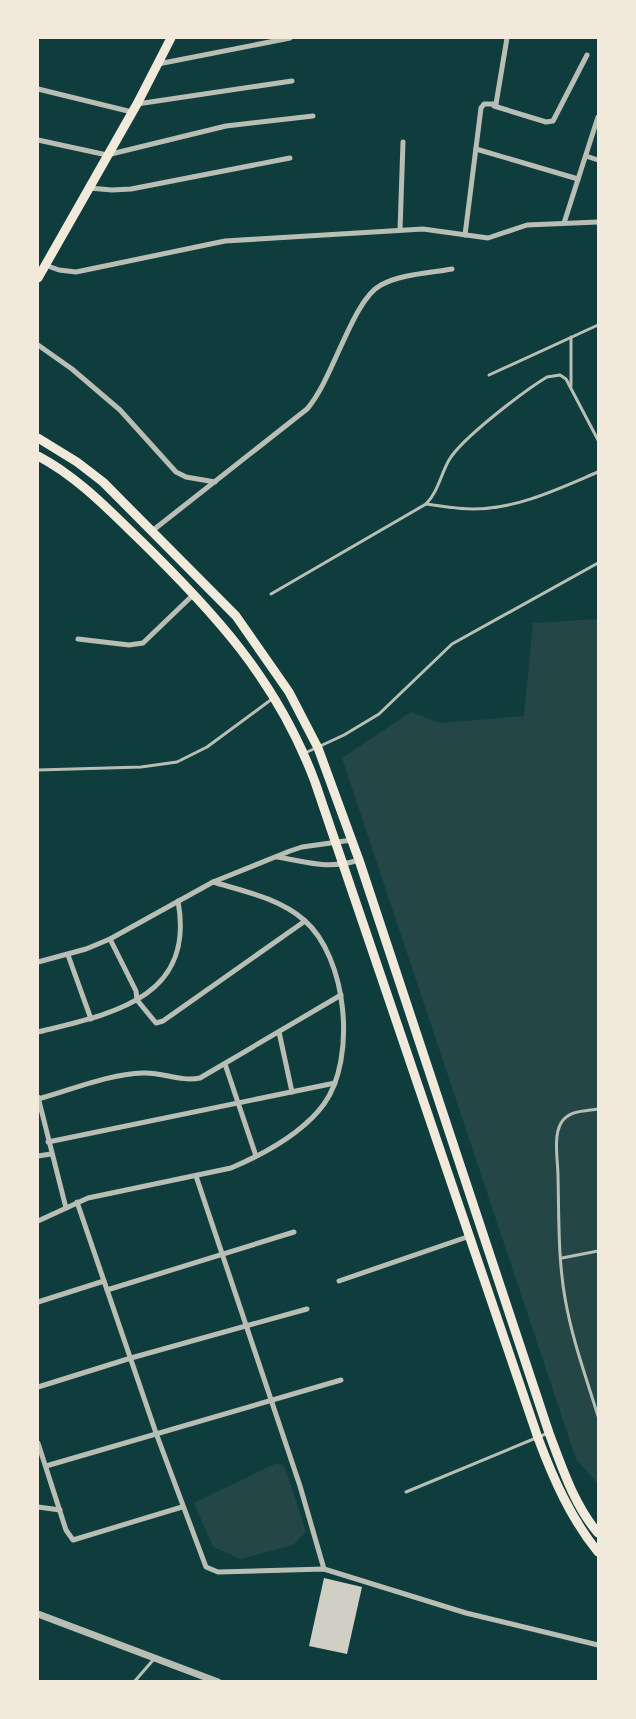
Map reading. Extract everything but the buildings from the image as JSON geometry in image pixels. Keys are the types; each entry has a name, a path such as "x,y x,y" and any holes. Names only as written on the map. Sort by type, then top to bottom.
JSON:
{"main road":[{"path":"39,275 134,108 171,38"},
{"path":"38,438 77,462 103,482 236,616 289,692 318,748 359,860 549,1433 576,1497 598,1533"},
{"path":"38,456 74,479 99,500 194,595 235,640 256,667 305,753 538,1438 566,1502 580,1527 598,1552"},
{"path":"442,1154 455,1148"}],"street":[{"path":"157,64 290,38"},
{"path":"494,106 507,38"},
{"path":"465,235 482,106 494,106 550,122 553,121 587,55"},
{"path":"38,89 134,108 292,81"},
{"path":"38,140 107,155 226,126 314,116"},
{"path":"564,223 598,117"},
{"path":"400,230 403,142"},
{"path":"476,150 578,179"},
{"path":"586,156 598,160"},
{"path":"88,188 131,189 290,158"},
{"path":"45,265 59,270 76,272 225,241 428,229 488,238 520,226 598,222"},
{"path":"152,531 289,424 315,400 332,370 364,298 371,291 388,281 452,269"},
{"path":"38,345 72,369 120,410 176,472 186,477 215,482"},
{"path":"78,639 129,645 143,643 194,595"},
{"path":"38,962 68,955 110,939 213,882 276,857 302,847 352,840"},
{"path":"276,857 321,866 343,865 359,860"},
{"path":"38,1220 78,1202 114,1191 231,1168 256,1156 312,1118 324,1104 335,1083 342,1052 344,1025 341,995 330,958 319,938 305,921 280,904 213,882"},
{"path":"38,1032 120,1010 137,1000 161,979 174,959 181,933 178,900"},
{"path":"110,939 136,991 137,1000 152,1021 156,1022 163,1021 305,921"},
{"path":"68,955 90,1019"},
{"path":"66,1208 38,1098 133,1073 152,1073 192,1080 207,1075 341,995"},
{"path":"279,1032 292,1092"},
{"path":"225,1064 256,1156"},
{"path":"48,1142 335,1083"},
{"path":"38,1156 51,1154"},
{"path":"196,1176 300,1486 324,1569"},
{"path":"78,1202 182,1507 203,1562 211,1570 218,1572 324,1569 466,1613 598,1645"},
{"path":"107,1290 294,1232"},
{"path":"339,1281 470,1236"},
{"path":"38,1302 104,1281"},
{"path":"38,1387 131,1358 248,1327 307,1309"},
{"path":"46,1466 341,1380"},
{"path":"38,1443 66,1530 73,1540 182,1507"},
{"path":"38,1507 60,1510"},
{"path":"38,1614 218,1682"}],"lane":[{"path":"489,375 598,325"},
{"path":"571,337 572,386"},
{"path":"271,594 426,504 432,498 449,460 465,441 547,377 560,375 572,386 598,440"},
{"path":"426,504 473,509 507,505 541,496 598,472"},
{"path":"305,753 365,724 379,714 452,644 598,563"},
{"path":"38,770 141,767 177,762 207,747 274,698"},
{"path":"598,1109 576,1111 567,1116 560,1124 558,1148 565,1297 574,1339 598,1416"},
{"path":"562,1258 598,1251"},
{"path":"406,1492 549,1433"},
{"path":"134,1682 156,1657"}],"shaded area":[{"path":"598,619 598,1484 576,1459 342,758 411,712 440,723 524,716 533,623"},
{"path":"277,1463 285,1467 306,1532 293,1545 241,1559 213,1547 194,1503"}]}
